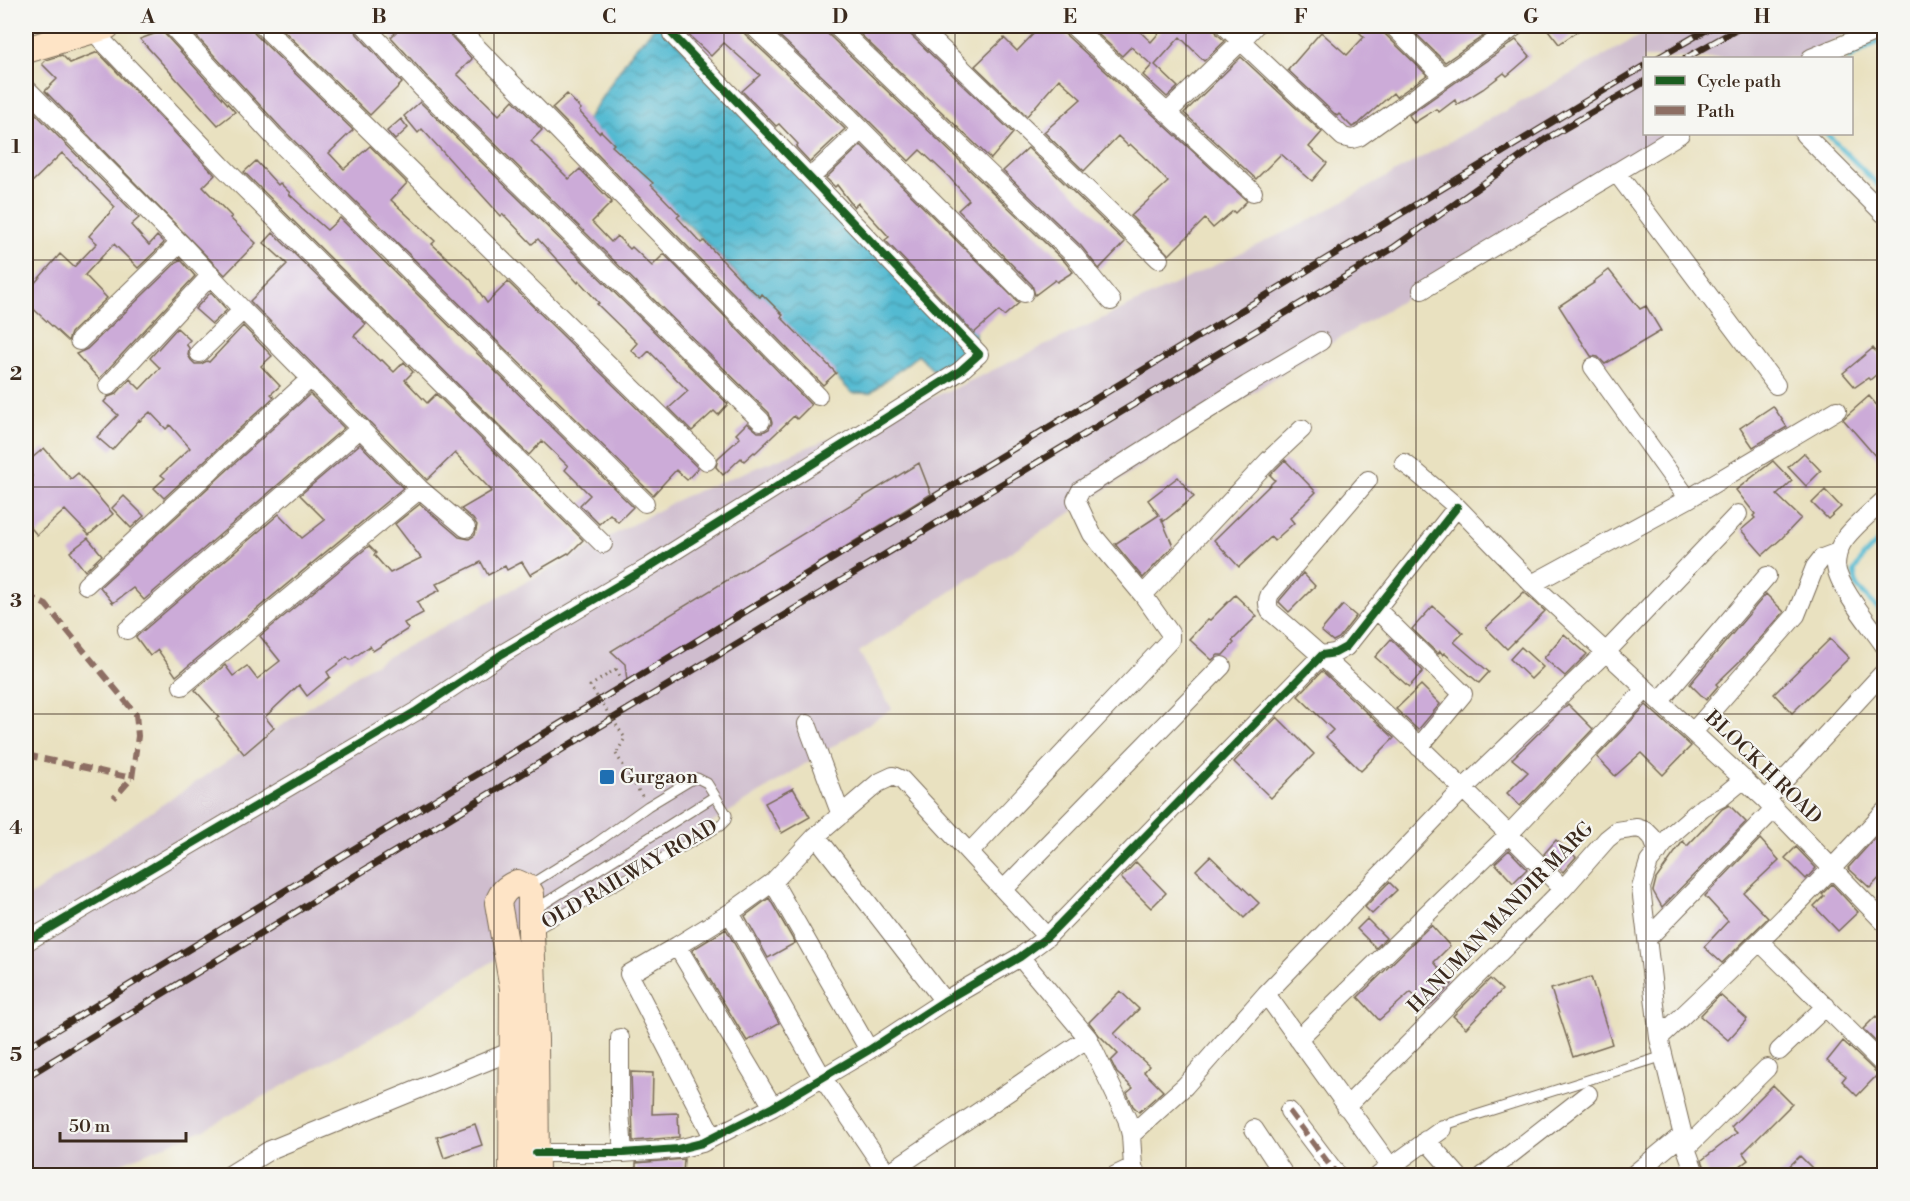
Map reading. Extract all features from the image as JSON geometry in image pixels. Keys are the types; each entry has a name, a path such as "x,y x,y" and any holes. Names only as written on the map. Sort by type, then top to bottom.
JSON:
{"main road":[{"path":"26,50 100,28"},
{"name":"OLD RAILWAY ROAD","path":"512,1176 513,988 498,903 501,894 508,887 517,883 530,910 534,979 536,1164"}],"street":[{"path":"172,26 282,145 645,503"},
{"path":"263,26 707,461"},
{"path":"365,26 421,87 761,421"},
{"path":"456,26 818,396"},
{"path":"753,26 1024,293"},
{"path":"836,26 1073,254 1110,300"},
{"path":"918,26 1159,259"},
{"path":"1073,26 1253,192"},
{"path":"1225,26 1343,137 1352,139 1359,137 1505,29"},
{"path":"1167,113 1255,26"},
{"path":"1393,26 1443,76"},
{"path":"1813,57 1884,26"},
{"path":"100,28 221,165 603,544"},
{"path":"26,942 415,712 502,654 649,567 960,371 979,354 672,34"},
{"path":"26,88 420,489 466,528"},
{"path":"810,178 861,130"},
{"path":"1422,290 1678,135"},
{"path":"1805,135 1884,214"},
{"path":"1616,172 1776,385"},
{"path":"79,341 180,243"},
{"path":"108,386 211,275"},
{"path":"199,353 243,310"},
{"path":"970,852 1168,642 1170,633 1143,595 1092,534 1076,500 1081,490 1321,341"},
{"path":"1593,367 1688,499"},
{"path":"86,585 311,378"},
{"path":"1532,584 1688,499 1837,410"},
{"path":"127,630 361,428"},
{"path":"1143,595 1269,460 1302,429"},
{"name":"BLOCK H ROAD","path":"1404,463 1457,507 1532,584 1771,804 1883,918"},
{"path":"1368,480 1268,598 1268,607 1463,789 1563,889"},
{"path":"183,686 420,489"},
{"path":"1884,500 1844,541 1838,552 1836,564 1838,577 1884,645"},
{"path":"536,1164 678,1149 713,1137 773,1107 869,1050 944,1001 1020,957 1047,937 1322,656 1335,653 1346,646 1457,507"},
{"path":"1131,1135 1185,1086 1266,994 1463,789 1606,652 1738,514"},
{"path":"1693,732 1796,615 1815,567 1822,558 1838,552"},
{"path":"1298,1039 1653,695 1767,576"},
{"path":"1376,609 1463,694 1419,747"},
{"path":"1004,890 1222,666"},
{"path":"1648,938 1771,804 1884,672"},
{"path":"807,724 841,815"},
{"path":"713,1137 629,974 730,913 772,882 816,836 878,783 893,776 902,780 1047,937"},
{"path":"1696,1176 1684,1142 1659,1038 1641,888 1649,862 1672,834 1703,807 1722,797 1744,779"},
{"path":"1659,1038 1833,869 1884,812"},
{"name":"HANUMAN MANDIR MARG","path":"1346,1107 1563,889 1607,839 1617,831 1637,828 1646,831 1652,837 1658,852"},
{"path":"816,836 944,1001"},
{"path":"772,882 869,1050"},
{"path":"730,913 822,1077 887,1175 1088,1038"},
{"path":"1760,942 1884,1065"},
{"path":"677,946 773,1107"},
{"path":"1020,957 1088,1038 1127,1119 1135,1171 1114,1176"},
{"path":"1266,994 1346,1107 1384,1171 1443,1129"},
{"path":"1779,1051 1826,1006"},
{"path":"620,1038 620,1111 623,1153"},
{"path":"228,1176 270,1150 512,1051"},
{"path":"1632,1176 1684,1142 1767,1068"},
{"path":"1483,1176 1587,1094"},
{"path":"1289,1112 1338,1176"},
{"path":"1254,1129 1286,1176"},
{"path":"1426,1140 1458,1176"}],"lane":[{"name":"OLD RAILWAY ROAD","path":"697,778 707,783 727,815 726,820 720,826 530,910 595,844 648,806 691,780 697,778"},
{"path":"530,910 715,796"},
{"path":"1443,1129 1451,1123 1664,1056"}],"path":[{"path":"621,678 616,669 590,686 625,738 616,754 648,806"}],"shaded area":[{"path":"1657,26 1857,26 1805,57 1643,57 1643,135 1677,135 1290,368 859,652 892,709 384,1030 203,1130 93,1175 26,1175 26,899 118,834 369,667 683,497 953,389 1304,223"}],"water":[{"path":"656,26 660,26 949,313 976,317 974,356 939,376 918,355 870,393 852,393 699,235 583,126 633,50"}],"building":[{"path":"187,26 252,26 255,34 353,130 329,153 344,169 370,146 407,183 391,200 435,241 432,244 471,280 487,303 508,282 698,468 687,480 676,470 653,495 282,129"},
{"path":"279,26 354,26 357,34 402,83 370,115"},
{"path":"402,26 442,26 472,59 457,74 499,115 513,100 542,130 531,141 569,179 580,169 612,202 592,222 611,242 617,236 652,266 664,254 811,405 797,419 794,416 755,453 744,461 741,458 723,475 716,467 718,458 740,438 736,434 747,423 758,432 769,429 772,423 769,413 429,79 391,37"},
{"path":"679,26 742,26 745,34 845,129 810,162 796,147 798,144 779,124 776,126 742,91 760,75 724,43 711,56"},
{"path":"769,26 825,26 828,34 1073,272 1057,282 1055,280 1035,295 1032,285 958,210 969,200 949,177 920,150 909,161"},
{"path":"866,26 907,26 910,34 1013,133 991,159 859,33"},
{"path":"1041,26 1062,26 1065,34 1247,201 1235,213 1233,211 1213,228 1205,219 1169,255 1131,216 1168,182 1150,163 1118,136 1084,171 1044,132 1081,99 1059,79 1027,116 975,66 1004,38 1017,51"},
{"path":"1089,26 1134,26 1151,42 1165,26 1214,26 1217,34 1225,41 1204,61 1180,37 1155,65 1178,87 1167,97 1143,75 1152,65 1131,47 1122,56"},
{"path":"1353,26 1382,26 1385,34 1427,75 1396,97 1393,93 1352,127 1288,70 1321,32 1347,55 1364,37"},
{"path":"1408,26 1483,26 1489,32 1445,62"},
{"path":"1545,26 1585,26 1559,44"},
{"path":"162,31 235,112 218,125 140,39"},
{"path":"1516,40 1530,56 1507,76 1504,73 1457,105 1455,100 1439,112 1436,109 1414,123 1409,115"},
{"path":"98,52 215,175 203,187 256,243 225,275 45,91 57,79 42,64 46,60 62,55 70,63"},
{"path":"1241,57 1322,132 1309,147 1327,163 1312,181 1281,154 1256,179 1184,113"},
{"path":"567,94 599,133 601,131 614,144 612,146 653,183 651,185 680,215 677,217 701,243 704,241 760,297 762,294 783,315 781,317 836,373 823,385 552,108"},
{"path":"420,102 728,404 718,415 714,411 692,431 669,408 688,391 649,351 641,359 631,350 637,343 597,304 599,303 538,239 532,244 503,214 501,216 422,129 418,133 404,116"},
{"path":"29,107 139,218 131,225 149,245 157,236 164,243 138,268 114,244 107,251 85,275 107,298 71,333 68,341 26,302 26,293 60,254 74,267 97,243 89,236 115,207 62,153 26,188 26,111"},
{"path":"401,119 408,128 395,140 387,131"},
{"path":"861,145 1019,303 1004,316 999,311 974,333 885,240 889,237 858,203 854,207 837,185 835,187 826,178"},
{"path":"1028,148 1125,242 1099,269 1081,246 1003,171"},
{"path":"256,161 278,185 280,183 301,207 327,230 340,218 633,507 618,522 610,514 599,524 580,505 590,495 565,470 568,466 542,441 529,455 244,172"},
{"path":"273,233 366,324 354,336 394,372 404,362 413,372 405,380 427,403 436,394 583,540 569,554 530,575 522,562 507,570 505,566 488,575 481,562 436,584 440,590 417,602 423,613 404,623 408,629 373,651 370,646 350,660 347,657 327,672 330,677 307,696 299,685 265,717 274,728 244,754 216,719 219,717 195,690 225,665 233,676 247,666 257,679 280,661 260,636 369,546 390,573 421,558 395,524 420,504 459,537 469,539 475,535 477,525 461,509 492,491 455,453 427,480 250,301 287,264 264,243"},
{"path":"180,259 195,276 99,379 76,354 87,349"},
{"path":"1609,270 1640,309 1646,306 1661,331 1605,364 1598,357 1591,356 1559,306"},
{"path":"211,292 227,310 212,324 195,309"},
{"path":"243,326 272,356 261,366 280,386 271,394 274,397 164,498 154,488 165,478 161,475 190,448 170,425 166,429 150,412 139,420 112,450 97,437 118,415 104,402 108,397 116,394 130,379 140,389 160,368 150,358 177,328 190,340 186,344 191,360 195,364 201,364 209,362"},
{"path":"1873,348 1884,362 1884,368 1870,380 1868,378 1855,387 1843,373"},
{"path":"310,394 344,428 144,600 133,588 113,603 100,587"},
{"path":"1869,396 1884,414 1884,466 1843,419"},
{"path":"1773,406 1787,427 1753,447 1740,428"},
{"path":"360,444 403,488 176,676 158,650 150,656 136,637 279,514 302,538 325,520 300,495"},
{"path":"44,448 71,479 78,473 113,514 89,535 65,510 37,535 26,522 26,482 32,476 26,469 26,463"},
{"path":"1804,453 1821,471 1806,486 1788,467"},
{"path":"1285,460 1316,492 1290,518 1294,523 1274,541 1271,537 1239,567 1214,540 1275,480 1270,475"},
{"path":"1773,461 1792,481 1777,495 1801,518 1763,555 1741,530 1755,518 1753,516 1755,514 1736,490"},
{"path":"919,463 931,494 627,681 625,664 611,651"},
{"path":"1178,477 1194,497 1164,521 1161,518 1173,546 1143,578 1115,544 1159,515 1148,500"},
{"path":"1825,490 1841,507 1828,519 1812,503"},
{"path":"124,496 144,516 131,528 112,508"},
{"path":"88,538 102,555 85,571 70,552"},
{"path":"1303,573 1315,586 1289,612 1279,602"},
{"path":"1524,592 1545,611 1507,649 1486,628"},
{"path":"1766,594 1784,612 1716,684 1718,686 1706,700 1690,684"},
{"path":"1235,595 1257,616 1232,641 1234,643 1223,655 1218,655 1212,660 1189,639"},
{"path":"1343,605 1356,616 1339,638 1333,641 1321,631"},
{"path":"1433,606 1463,633 1454,642 1489,672 1479,683 1444,653 1443,655 1440,651 1438,654 1412,629"},
{"path":"1564,634 1587,654 1565,676 1544,658"},
{"path":"1391,639 1423,671 1409,687 1375,657"},
{"path":"1830,639 1849,658 1792,713 1774,694"},
{"path":"1521,647 1543,667 1531,679 1510,659"},
{"path":"1322,671 1394,738 1361,771 1326,737 1333,730 1298,696"},
{"path":"1421,685 1440,704 1418,730 1396,709"},
{"path":"1568,704 1593,729 1520,806 1507,793 1528,772 1512,759"},
{"path":"1646,705 1691,746 1663,775 1641,753 1615,776 1597,757"},
{"path":"1277,717 1314,754 1271,798 1234,762"},
{"path":"793,788 810,817 782,833 765,803"},
{"path":"1729,805 1746,822 1662,907 1653,891 1656,879 1683,841 1687,846 1722,809"},
{"path":"1884,828 1884,873 1870,888 1848,868"},
{"path":"1760,839 1779,860 1744,893 1768,918 1722,963 1704,947 1728,921 1705,896"},
{"path":"1556,840 1576,857 1563,872 1544,854"},
{"path":"1796,847 1816,868 1806,879 1785,858"},
{"path":"1509,850 1527,869 1513,883 1495,863"},
{"path":"1210,856 1259,903 1244,918 1196,870"},
{"path":"1136,862 1166,893 1151,908 1121,878"},
{"path":"1389,882 1397,890 1372,914 1365,907"},
{"path":"1832,884 1858,912 1838,931 1814,906"},
{"path":"769,898 795,943 768,958 745,916"},
{"path":"1367,919 1386,938 1376,948 1357,929"},
{"path":"1431,925 1450,946 1434,962 1452,984 1426,1010 1411,992 1379,1020 1358,997"},
{"path":"726,929 779,1023 747,1041 692,950"},
{"path":"1591,977 1612,1044 1573,1057 1551,989"},
{"path":"1490,979 1502,990 1466,1028 1453,1016"},
{"path":"1120,991 1139,1009 1114,1034 1149,1066 1144,1072 1163,1091 1139,1112 1133,1106 1127,1093 1133,1088 1117,1073 1111,1061 1118,1054 1089,1022"},
{"path":"1720,995 1747,1019 1728,1040 1700,1016"},
{"path":"1876,1016 1884,1024 1884,1050 1863,1029"},
{"path":"1843,1041 1878,1074 1857,1096 1842,1081 1846,1076 1827,1061"},
{"path":"631,1072 653,1073 652,1114 678,1113 679,1137 633,1141"},
{"path":"1773,1085 1792,1104 1743,1153 1748,1160 1727,1176 1708,1176 1702,1160 1737,1133 1731,1127"},
{"path":"475,1124 482,1145 444,1158 437,1137"},
{"path":"1800,1156 1813,1169 1806,1176 1779,1176"},
{"path":"684,1159 683,1176 636,1176 636,1163"}],"waterway":[{"path":"1851,57 1884,38"},
{"path":"1828,135 1884,191"},
{"path":"1884,535 1863,557 1854,572 1857,587 1884,615"}],"railway":[{"path":"1660,57 1713,26"},
{"path":"1688,57 1743,26"},
{"path":"26,1048 1643,67"},
{"path":"26,1077 574,742 1393,248 1546,139 1643,83"}],"marked path":[{"path":"26,595 46,605 136,714 138,736 132,778 114,798"},
{"path":"26,755 132,778"},
{"path":"1289,1111 1338,1176"}],"cycle path":[{"path":"26,942 415,712 502,654 649,567 960,371 979,354 672,34"},
{"path":"536,1153 623,1153 678,1149 702,1143 773,1107 869,1050 944,1001 1020,957 1047,937 1322,655 1335,653 1346,647 1457,507"}],"place":[{"name":"Gurgaon","path":"607,777"}]}
